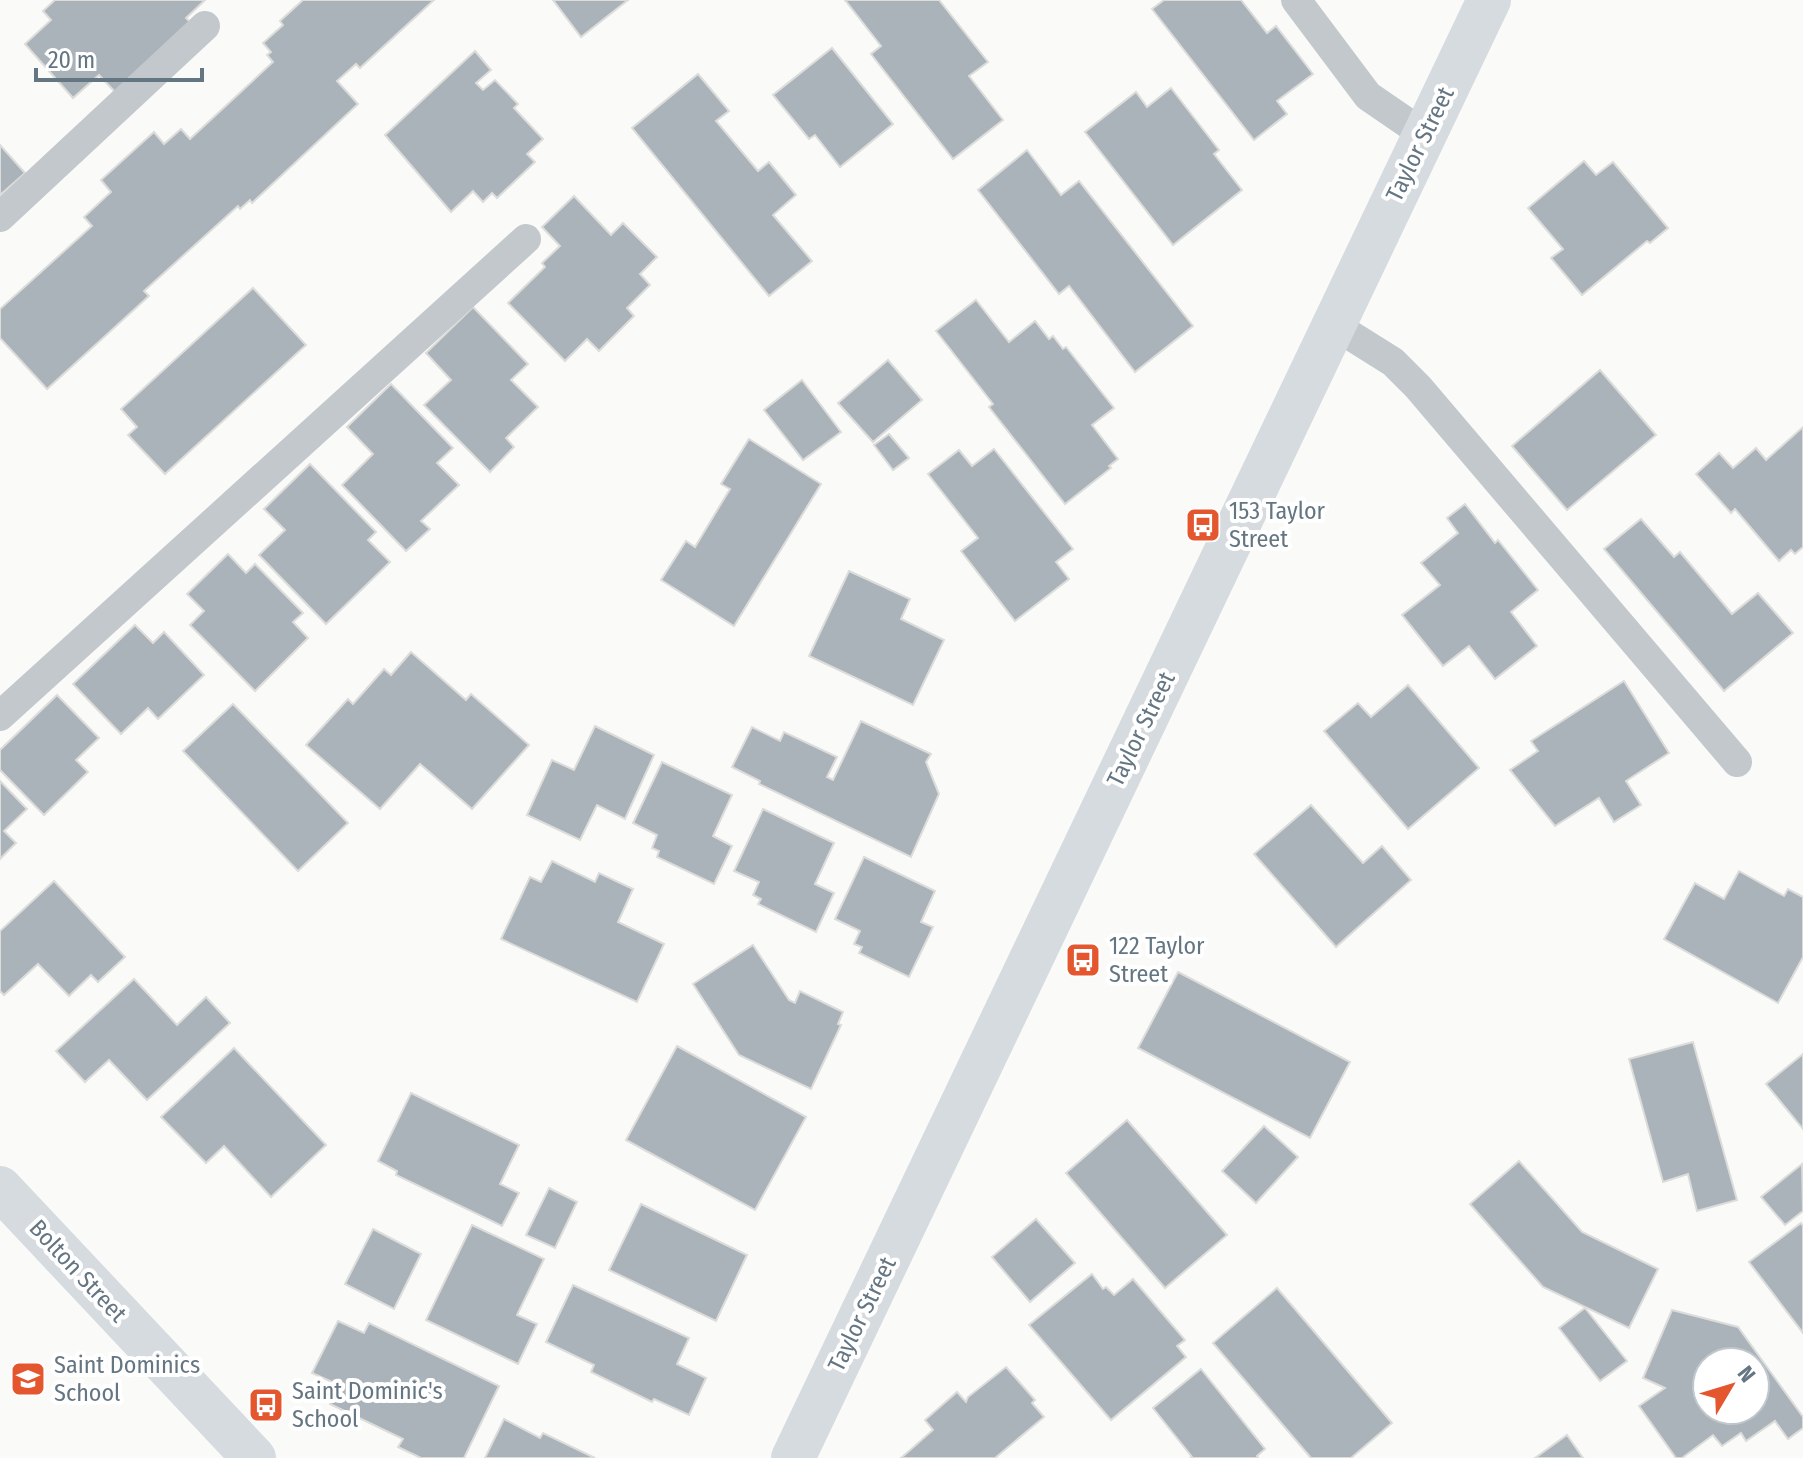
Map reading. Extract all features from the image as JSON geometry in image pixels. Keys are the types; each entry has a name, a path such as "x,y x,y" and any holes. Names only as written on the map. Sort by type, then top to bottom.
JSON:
{"street":[{"name":"Taylor Street","path":"793,1458 1489,0"},
{"name":"Bolton Street","path":"0,1188 254,1458"}],"lane":[{"path":"1296,0 1368,96 1425,135"},
{"path":"0,217 205,26"},
{"path":"0,716 526,239"},
{"path":"1334,325 1393,362 1418,387 1737,762"}],"building":[{"path":"55,0 205,0 186,18 194,26 117,94 99,75 73,98 25,44 51,20 43,11"},
{"path":"303,0 434,0 360,68 356,64 337,81 358,104 252,203 250,200 240,209 238,206 144,291 149,296 47,389 0,338 0,309 92,226 84,217 111,192 101,180 154,132 164,144 181,129 190,139 273,62 267,55 271,52 263,43 283,25 280,21"},
{"path":"553,0 628,0 581,37"},
{"path":"845,0 939,0 988,62 969,76 1003,120 953,159 871,54 881,46"},
{"path":"1164,0 1241,0 1267,33 1276,26 1313,74 1277,101 1287,114 1254,140 1152,9"},
{"path":"832,48 893,124 840,167 815,135 809,139 773,95"},
{"path":"475,51 491,70 476,83 483,90 495,80 518,104 514,108 543,139 527,154 535,162 497,198 492,193 483,202 473,191 451,212 385,135"},
{"path":"698,74 729,111 716,121 758,171 769,162 796,195 773,215 812,261 769,296 632,128"},
{"path":"1171,88 1219,150 1214,154 1242,190 1173,245 1085,132 1136,92 1147,107"},
{"path":"0,145 25,173 0,195"},
{"path":"1027,150 1061,195 1079,181 1193,326 1135,372 1069,286 1059,294 978,190"},
{"path":"1584,161 1596,175 1613,162 1668,228 1650,243 1647,241 1582,295 1551,258 1563,249 1528,208"},
{"path":"574,196 611,235 623,223 657,257 640,274 650,285 627,308 634,316 599,351 587,339 565,361 508,303 545,267 542,263 560,246 542,227"},
{"path":"253,288 306,345 165,474 128,435 137,427 121,409"},
{"path":"976,300 1009,342 1035,321 1049,339 1053,336 1063,349 1066,347 1114,408 1092,425 1118,459 1065,504 989,407 993,404 936,331"},
{"path":"473,307 528,364 511,380 538,407 506,438 514,447 490,472 424,405 451,380 426,353"},
{"path":"888,360 922,400 873,442 838,403"},
{"path":"1600,370 1656,435 1567,510 1512,446"},
{"path":"802,380 841,432 803,460 764,410"},
{"path":"391,384 453,448 437,463 459,485 421,521 430,529 406,551 342,485 373,454 347,427"},
{"path":"1803,427 1803,547 1795,554 1791,550 1779,561 1735,509 1731,513 1696,474 1719,453 1733,468 1756,448 1766,460"},
{"path":"889,434 909,458 893,470 874,445"},
{"path":"749,439 821,484 734,626 661,580 686,541 695,547 730,489 721,484"},
{"path":"994,449 1073,549 1056,562 1069,579 1015,621 961,551 978,538 928,474 959,450 972,466"},
{"path":"310,464 376,532 368,540 390,562 326,624 259,555 285,530 264,509"},
{"path":"1465,504 1538,590 1511,612 1537,646 1495,679 1469,646 1443,666 1402,615 1440,585 1421,563 1458,533 1447,518"},
{"path":"1641,519 1674,557 1680,552 1732,614 1758,593 1793,633 1724,691 1604,549"},
{"path":"228,554 246,573 255,564 303,613 293,622 308,638 255,691 190,625 204,611 187,594"},
{"path":"849,571 910,599 901,619 944,640 913,705 809,656"},
{"path":"135,625 153,643 164,632 204,675 158,719 148,708 121,734 73,684"},
{"path":"411,652 466,700 471,694 529,745 472,809 420,764 380,809 306,745 348,699 353,704 384,669 391,675"},
{"path":"1624,681 1669,753 1626,781 1641,805 1614,822 1599,798 1555,826 1510,770 1538,751 1531,741"},
{"path":"1408,685 1479,768 1408,829 1324,731 1358,703 1371,717"},
{"path":"57,695 99,738 76,760 88,772 44,815 0,770 0,750"},
{"path":"233,704 348,823 298,871 183,751"},
{"path":"861,721 931,754 926,762 939,794 911,857 759,784 760,781 732,767 752,727 780,741 784,732 837,757 827,777 833,780"},
{"path":"595,726 654,755 625,819 597,805 580,840 527,815 552,760 574,770"},
{"path":"662,762 732,795 713,836 732,846 714,884 657,857 659,851 652,848 657,835 633,823"},
{"path":"0,781 27,809 4,831 16,843 0,859"},
{"path":"1311,805 1363,863 1382,846 1411,880 1336,947 1254,854"},
{"path":"763,809 834,843 815,884 834,893 816,932 758,904 761,899 753,895 759,882 734,871"},
{"path":"864,857 935,891 921,922 933,927 909,977 859,953 862,947 854,944 860,931 835,919"},
{"path":"552,861 595,882 599,873 633,889 618,922 664,944 637,1002 501,939 530,877 541,882"},
{"path":"1739,871 1784,896 1788,889 1803,897 1803,957 1778,1003 1664,939 1695,883 1724,899"},
{"path":"54,881 125,957 98,982 91,975 69,996 38,964 4,995 0,991 0,931"},
{"path":"753,945 789,1000 795,1003 800,991 843,1012 838,1024 841,1025 811,1089 739,1055 693,984"},
{"path":"1178,972 1350,1062 1310,1138 1138,1048"},
{"path":"134,979 177,1025 206,997 230,1023 147,1100 109,1060 85,1082 56,1051"},
{"path":"1693,1042 1737,1200 1697,1211 1688,1174 1663,1182 1629,1059"},
{"path":"677,1046 806,1117 755,1210 626,1140"},
{"path":"234,1048 326,1145 271,1197 224,1146 206,1163 161,1117"},
{"path":"1803,1054 1803,1129 1766,1084"},
{"path":"411,1093 519,1145 500,1184 519,1193 502,1226 396,1175 397,1171 378,1161"},
{"path":"1127,1120 1227,1235 1165,1288 1066,1173"},
{"path":"1264,1126 1298,1157 1256,1203 1222,1171"},
{"path":"1519,1161 1582,1232 1658,1269 1629,1328 1543,1287 1470,1204"},
{"path":"1802,1164 1803,1211 1785,1225 1761,1197"},
{"path":"549,1188 577,1202 555,1248 526,1235"},
{"path":"641,1204 747,1255 716,1321 609,1270"},
{"path":"1036,1219 1075,1263 1030,1302 992,1257"},
{"path":"1801,1223 1803,1226 1803,1333 1749,1262"},
{"path":"472,1225 544,1259 517,1315 537,1324 518,1364 426,1320"},
{"path":"373,1229 421,1254 394,1309 345,1284"},
{"path":"1092,1274 1103,1289 1106,1287 1114,1295 1133,1279 1185,1340 1177,1346 1186,1357 1111,1420 1029,1325"},
{"path":"573,1285 689,1338 677,1364 706,1378 689,1415 654,1399 652,1402 591,1372 594,1365 546,1342"},
{"path":"1277,1288 1392,1423 1351,1458 1311,1458 1213,1343"},
{"path":"1585,1308 1627,1361 1600,1381 1559,1328"},
{"path":"1672,1310 1738,1327 1752,1346 1691,1346 1691,1426 1768,1426 1746,1441 1741,1433 1722,1446 1713,1435 1682,1458 1676,1458 1639,1406 1665,1388 1643,1378"},
{"path":"338,1321 364,1333 369,1323 499,1386 464,1458 421,1458 398,1447 403,1439 330,1404 339,1385 312,1373"},
{"path":"1006,1367 1035,1400 1032,1403 1044,1417 995,1458 901,1458 933,1430 925,1420 957,1392 966,1402 968,1397"},
{"path":"1201,1369 1265,1449 1258,1458 1190,1458 1153,1408"},
{"path":"1771,1373 1803,1417 1803,1428 1788,1439 1775,1421 1771,1424"},
{"path":"504,1419 540,1438 543,1433 595,1458 485,1458"},
{"path":"1567,1435 1583,1458 1535,1458"}],"place":[{"name":"153 Taylor Street","path":"1203,525"},
{"name":"122 Taylor Street","path":"1083,960"},
{"name":"Saint Dominics School","path":"28,1379"},
{"name":"Saint Dominic's School","path":"266,1405"}]}
